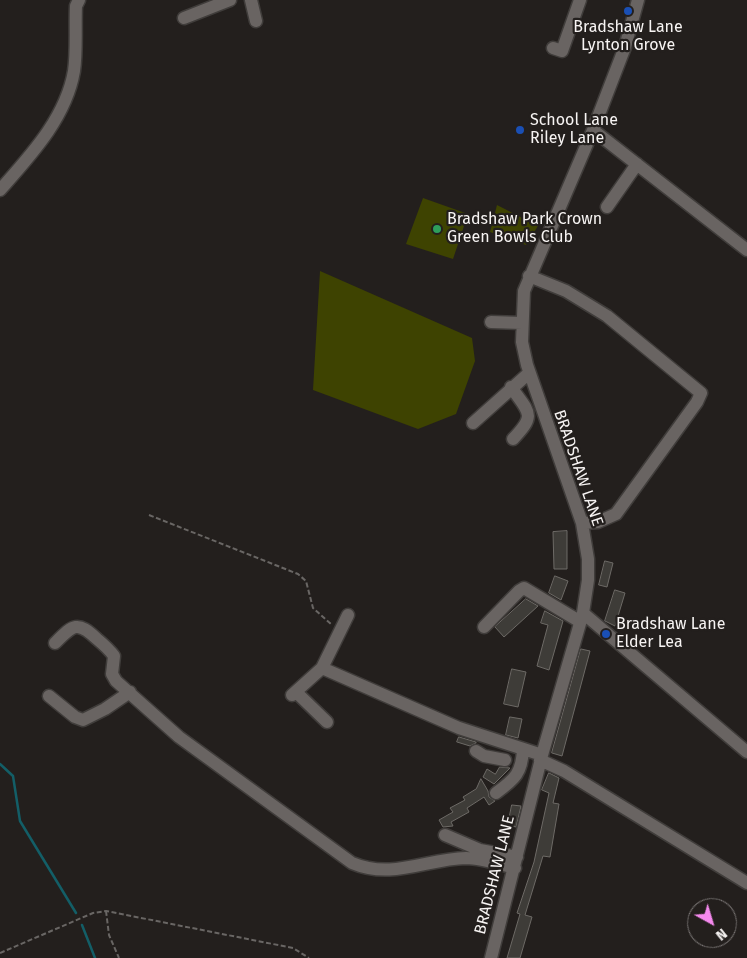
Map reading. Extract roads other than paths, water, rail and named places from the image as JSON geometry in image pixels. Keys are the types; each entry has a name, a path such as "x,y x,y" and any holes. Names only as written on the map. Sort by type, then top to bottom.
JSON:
{"street":[{"path":"0,190 49,131 68,90 74,71 76,6 79,0"},
{"path":"184,18 230,0"},
{"path":"251,0 256,21"},
{"path":"553,48 562,51 580,0"},
{"name":"BRADSHAW LANE","path":"491,958 541,757 581,617 588,580 588,559 582,523 529,372 522,342 524,291 593,130 625,47 638,0"},
{"path":"593,130 747,250"},
{"path":"607,207 637,164"},
{"path":"529,276 566,290 607,316 701,393 697,402 616,514 598,522 582,523"},
{"path":"491,322 522,323"},
{"path":"473,423 529,372"},
{"path":"511,387 526,409 529,418 528,422 513,439"},
{"path":"484,627 524,588 581,617 747,752"},
{"path":"327,722 294,694 322,668 348,615"},
{"path":"55,642 70,628 78,626 86,628 114,656 112,674 116,681 179,737 352,863 363,868 394,871 466,858 516,862"},
{"path":"322,668 459,728 523,749 541,757 747,883"},
{"path":"49,696 75,717 83,720 105,709 130,692"},
{"path":"492,739 480,753 505,760"},
{"path":"496,793 514,780 520,769 523,749"},
{"path":"445,835 467,846 516,862"}],"waterway":[{"path":"0,764 13,776 20,821 76,913"},
{"path":"82,925 95,958"}],"place":[{"name":"Bradshaw Lane Lynton Grove","path":"628,11"},
{"name":"School Lane Riley Lane","path":"520,130"},
{"name":"Bradshaw Park Crown Green Bowls Club","path":"437,229"},
{"name":"Bradshaw Lane Elder Lea","path":"606,634"}]}
